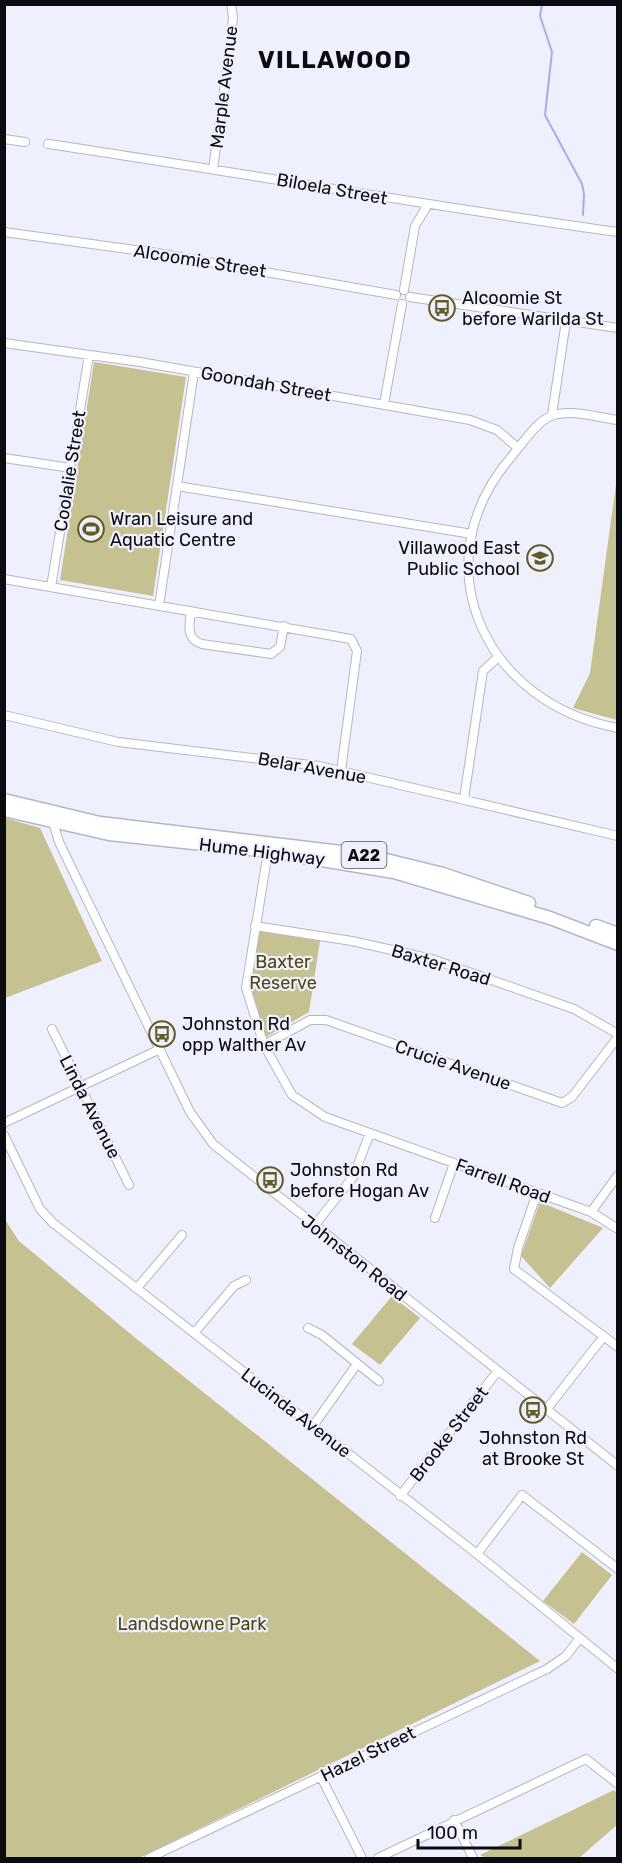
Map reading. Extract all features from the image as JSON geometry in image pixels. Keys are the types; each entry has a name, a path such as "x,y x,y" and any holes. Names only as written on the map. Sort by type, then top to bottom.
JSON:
{"highway":[{"name":"Hume Highway","path":"4,800 52,818 109,834 268,851 358,864 441,884 550,918 618,944"},
{"name":"Hume Highway","path":"4,810 52,818 366,855 453,877 618,934"}],"street":[{"name":"Marple Avenue","path":"213,169 230,47 233,17 231,4"},
{"path":"4,138 25,141"},
{"name":"Biloela Street","path":"48,144 213,169 427,206 618,232"},
{"path":"402,304 397,301 396,295 404,290 416,226 427,206"},
{"name":"Alcoomie Street","path":"4,232 157,253 396,295"},
{"path":"404,290 410,297 618,328"},
{"path":"402,304 407,303 410,297"},
{"path":"384,404 402,304"},
{"path":"566,321 552,415 518,448 490,485 472,534 469,570 474,601 486,639 496,658 527,688 550,705 580,719 618,728"},
{"name":"Goondah Street","path":"4,343 194,372 484,423 497,430 518,448"},
{"name":"Coolalie Street","path":"51,587 89,355"},
{"path":"159,606 194,372"},
{"path":"552,415 575,414 618,420"},
{"path":"4,458 71,468"},
{"path":"177,486 472,534"},
{"path":"4,579 346,637 357,646 341,771"},
{"path":"191,611 188,630 191,638 197,643 214,646 271,654 280,647 284,626"},
{"path":"464,799 483,671 496,658"},
{"name":"Belar Avenue","path":"4,715 118,742 281,760 341,771 618,836"},
{"name":"Johnston Road","path":"52,818 59,842 190,1112 213,1144 618,1466"},
{"name":"Farrell Road","path":"268,851 246,988 264,1045 292,1095 325,1117 591,1212 618,1229"},
{"name":"Baxter Road","path":"255,926 352,941 432,959 574,1009 618,1035"},
{"name":"Crucie Avenue","path":"264,1045 310,1020 326,1020 562,1103 572,1096 618,1035"},
{"name":"Linda Avenue","path":"52,1029 79,1089 129,1185"},
{"path":"4,1123 160,1049"},
{"path":"314,1226 353,1177 370,1133"},
{"name":"Lucinda Avenue","path":"4,1135 40,1209 400,1496 477,1554 618,1669"},
{"path":"435,1218 454,1163"},
{"path":"591,1212 618,1175"},
{"path":"537,1193 518,1248 514,1269 618,1347"},
{"path":"137,1288 182,1235"},
{"path":"194,1333 234,1286 246,1281"},
{"path":"309,1328 322,1335 379,1381"},
{"path":"546,1410 604,1336"},
{"path":"313,1426 357,1364"},
{"name":"Brooke Street","path":"400,1496 497,1372"},
{"path":"477,1554 522,1495 618,1569"},
{"name":"Hazel Street","path":"150,1858 547,1669 566,1656 579,1639"},
{"path":"378,1858 586,1759 618,1784"},
{"path":"321,1777 362,1858"},
{"path":"454,1820 473,1858"}],"green space":[{"path":"94,362 186,377 153,596 60,580"},
{"path":"617,477 617,720 573,708 590,673"},
{"path":"5,818 40,828 102,961 5,998"},
{"name":"Baxter Reserve","path":"258,931 320,941 309,1012 266,1037 250,984"},
{"path":"540,1202 603,1228 550,1288 521,1256"},
{"name":"Landsdowne Park","path":"4,1218 19,1241 133,1336 540,1661 139,1858 5,1858"},
{"path":"392,1296 420,1318 380,1365 352,1344"},
{"path":"582,1552 612,1575 574,1624 543,1601"},
{"path":"614,1790 617,1793 617,1825 579,1858 486,1858 480,1855"}],"waterway":[{"path":"542,4 540,16 552,52 545,115 582,184 583,215"}],"place":[{"name":"Alcoomie St before Warilda St","path":"442,308"},
{"name":"Wran Leisure and Aquatic Centre","path":"91,529"},
{"name":"Villawood East Public School","path":"540,558"},
{"name":"Johnston Rd opp Walther Av","path":"162,1034"},
{"name":"Johnston Rd before Hogan Av","path":"270,1180"},
{"name":"Johnston Rd at Brooke St","path":"533,1410"}],"district":[{"name":"VILLAWOOD","path":"335,60"}]}
